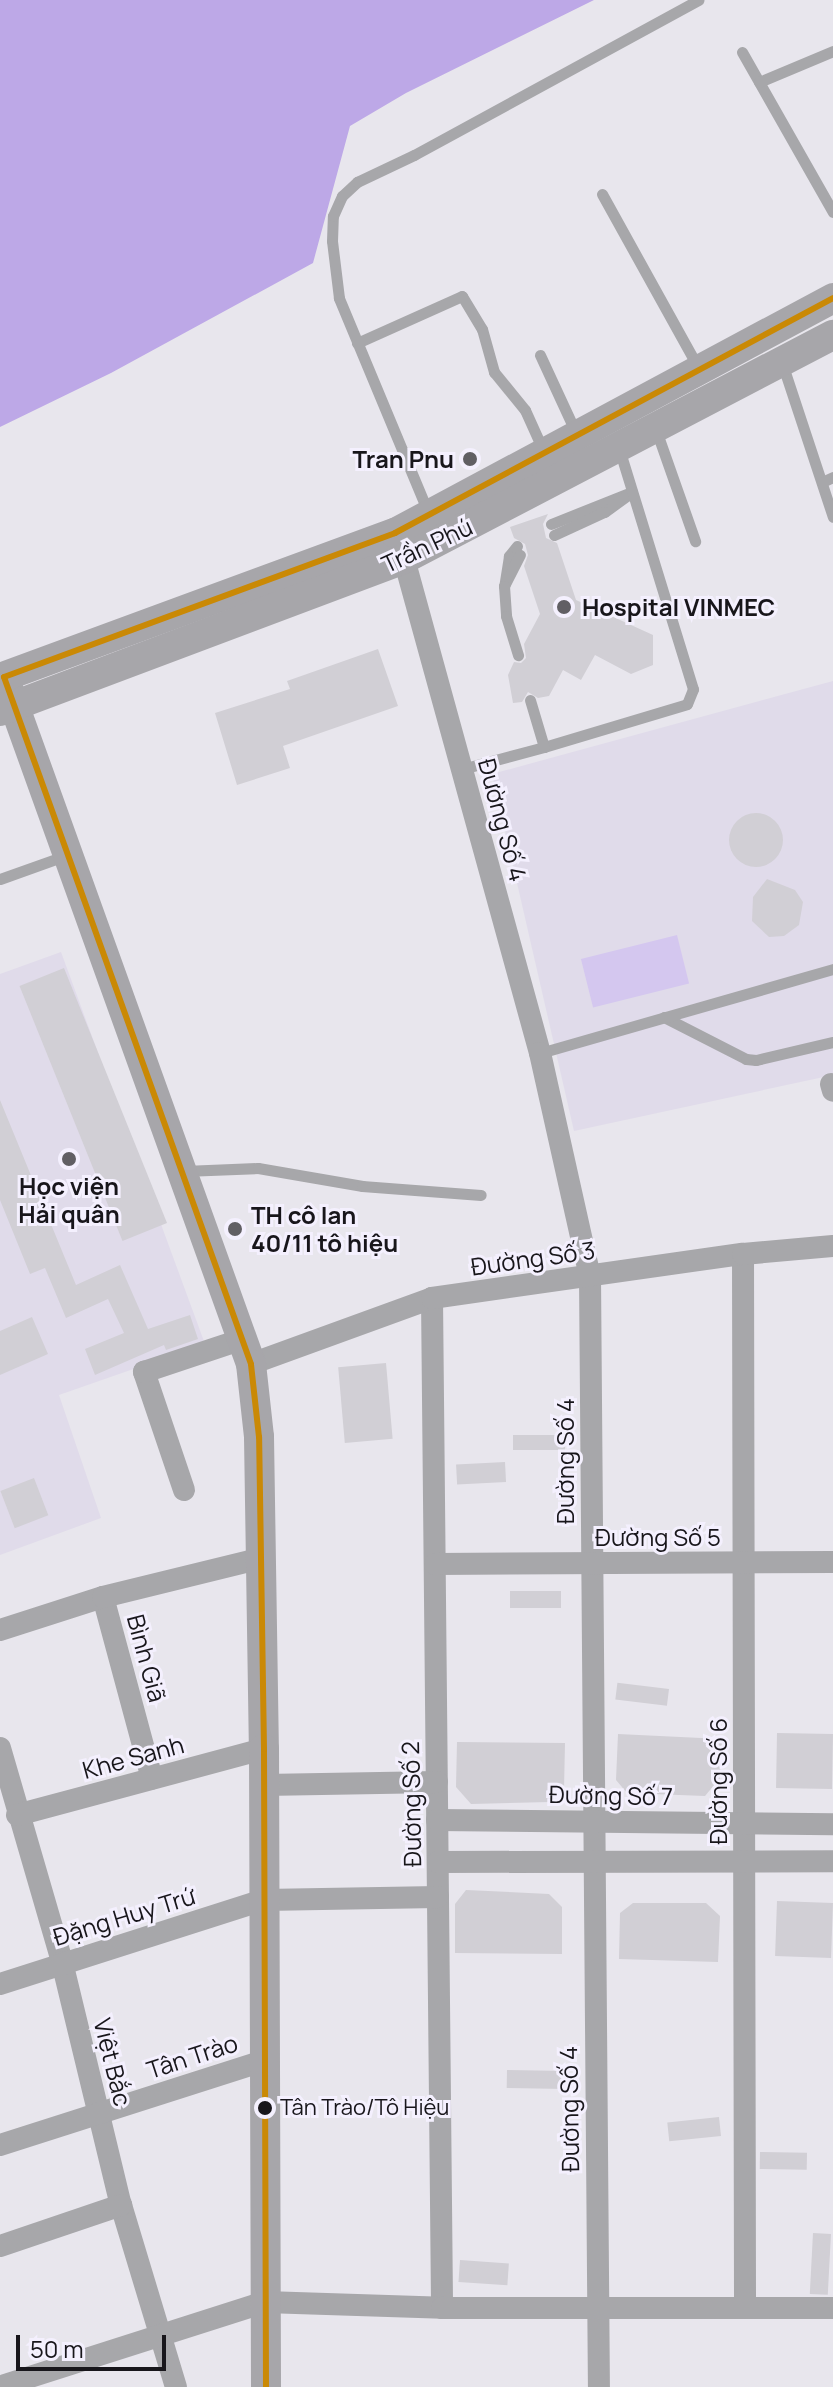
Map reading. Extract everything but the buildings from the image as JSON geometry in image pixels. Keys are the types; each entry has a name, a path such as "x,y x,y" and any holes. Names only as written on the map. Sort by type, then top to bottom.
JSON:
{"main road":[{"name":"Trần Phú","path":"1,674 400,546 429,515 833,298"},
{"name":"Trần Phú","path":"7,708 400,546 619,449 833,335"},
{"path":"1,674 7,708 68,855 247,1352 259,1437 258,1559 264,1749 266,2387"}],"street":[{"name":"Đường Số 4","path":"400,546 540,1053 590,1276 592,1862 599,2387"},
{"name":"Đường Số 3","path":"184,1490 144,1372 247,1352 432,1298 743,1254 833,1246"},
{"name":"Đường Số 6","path":"743,1254 745,2308"},
{"name":"Đường Số 2","path":"432,1298 442,2308"},
{"path":"0,1630 103,1597 258,1559"},
{"name":"Đường Số 5","path":"435,1564 833,1562"},
{"name":"Bình Giã","path":"103,1597 152,1779"},
{"name":"Việt Bắc","path":"0,1748 62,1962 121,2205 176,2387"},
{"name":"Khe Sanh","path":"17,1815 264,1749"},
{"path":"264,1785 437,1782"},
{"name":"Đường Số 7","path":"437,1820 833,1824"},
{"path":"438,1862 833,1861"},
{"name":"Đặng Huy Trứ","path":"0,1984 264,1900 438,1897"},
{"name":"Tân Trào","path":"0,2145 263,2061"},
{"path":"0,2246 121,2205"},
{"path":"4,2380 265,2302 442,2308 833,2308"}],"lane":[{"path":"429,515 339,298 334,272 333,216 342,196 357,182 414,155 698,0"},
{"path":"759,82 833,51"},
{"path":"742,52 833,212"},
{"path":"602,194 699,370"},
{"path":"357,343 462,296 486,340 494,372 525,410 544,453"},
{"path":"540,355 577,436"},
{"path":"782,363 827,480 833,517"},
{"path":"655,429 695,541"},
{"path":"462,769 687,704 693,689 619,449"},
{"path":"552,530 632,492"},
{"path":"518,551 504,586 506,616 518,655"},
{"path":"530,700 544,747"},
{"path":"0,879 68,855"},
{"path":"540,1053 833,969"},
{"path":"664,1017 746,1059 756,1060 833,1042"},
{"path":"184,1171 258,1168 362,1186 481,1195"}],"shaded area":[{"path":"0,0 594,0 406,93 350,126 313,263 111,373 0,427"},
{"path":"833,681 833,1075 574,1131 492,774"},
{"path":"677,935 689,984 593,1007 581,959"},
{"name":"Học viện Hải quân","path":"61,952 205,1344 59,1395 101,1518 0,1555 0,974"}],"transit line":[{"path":"266,2387 264,1749 259,1437 251,1364 4,677 395,533 833,298"}],"place":[{"name":"Tran Pnu","path":"470,459"},
{"name":"Hospital VINMEC","path":"564,607"},
{"name":"Học viện Hải quân","path":"69,1159"},
{"name":"TH cô lan 40/11 tô hiệu","path":"235,1229"},
{"name":"Tân Trào/Tô Hiệu","path":"265,2108"}]}
